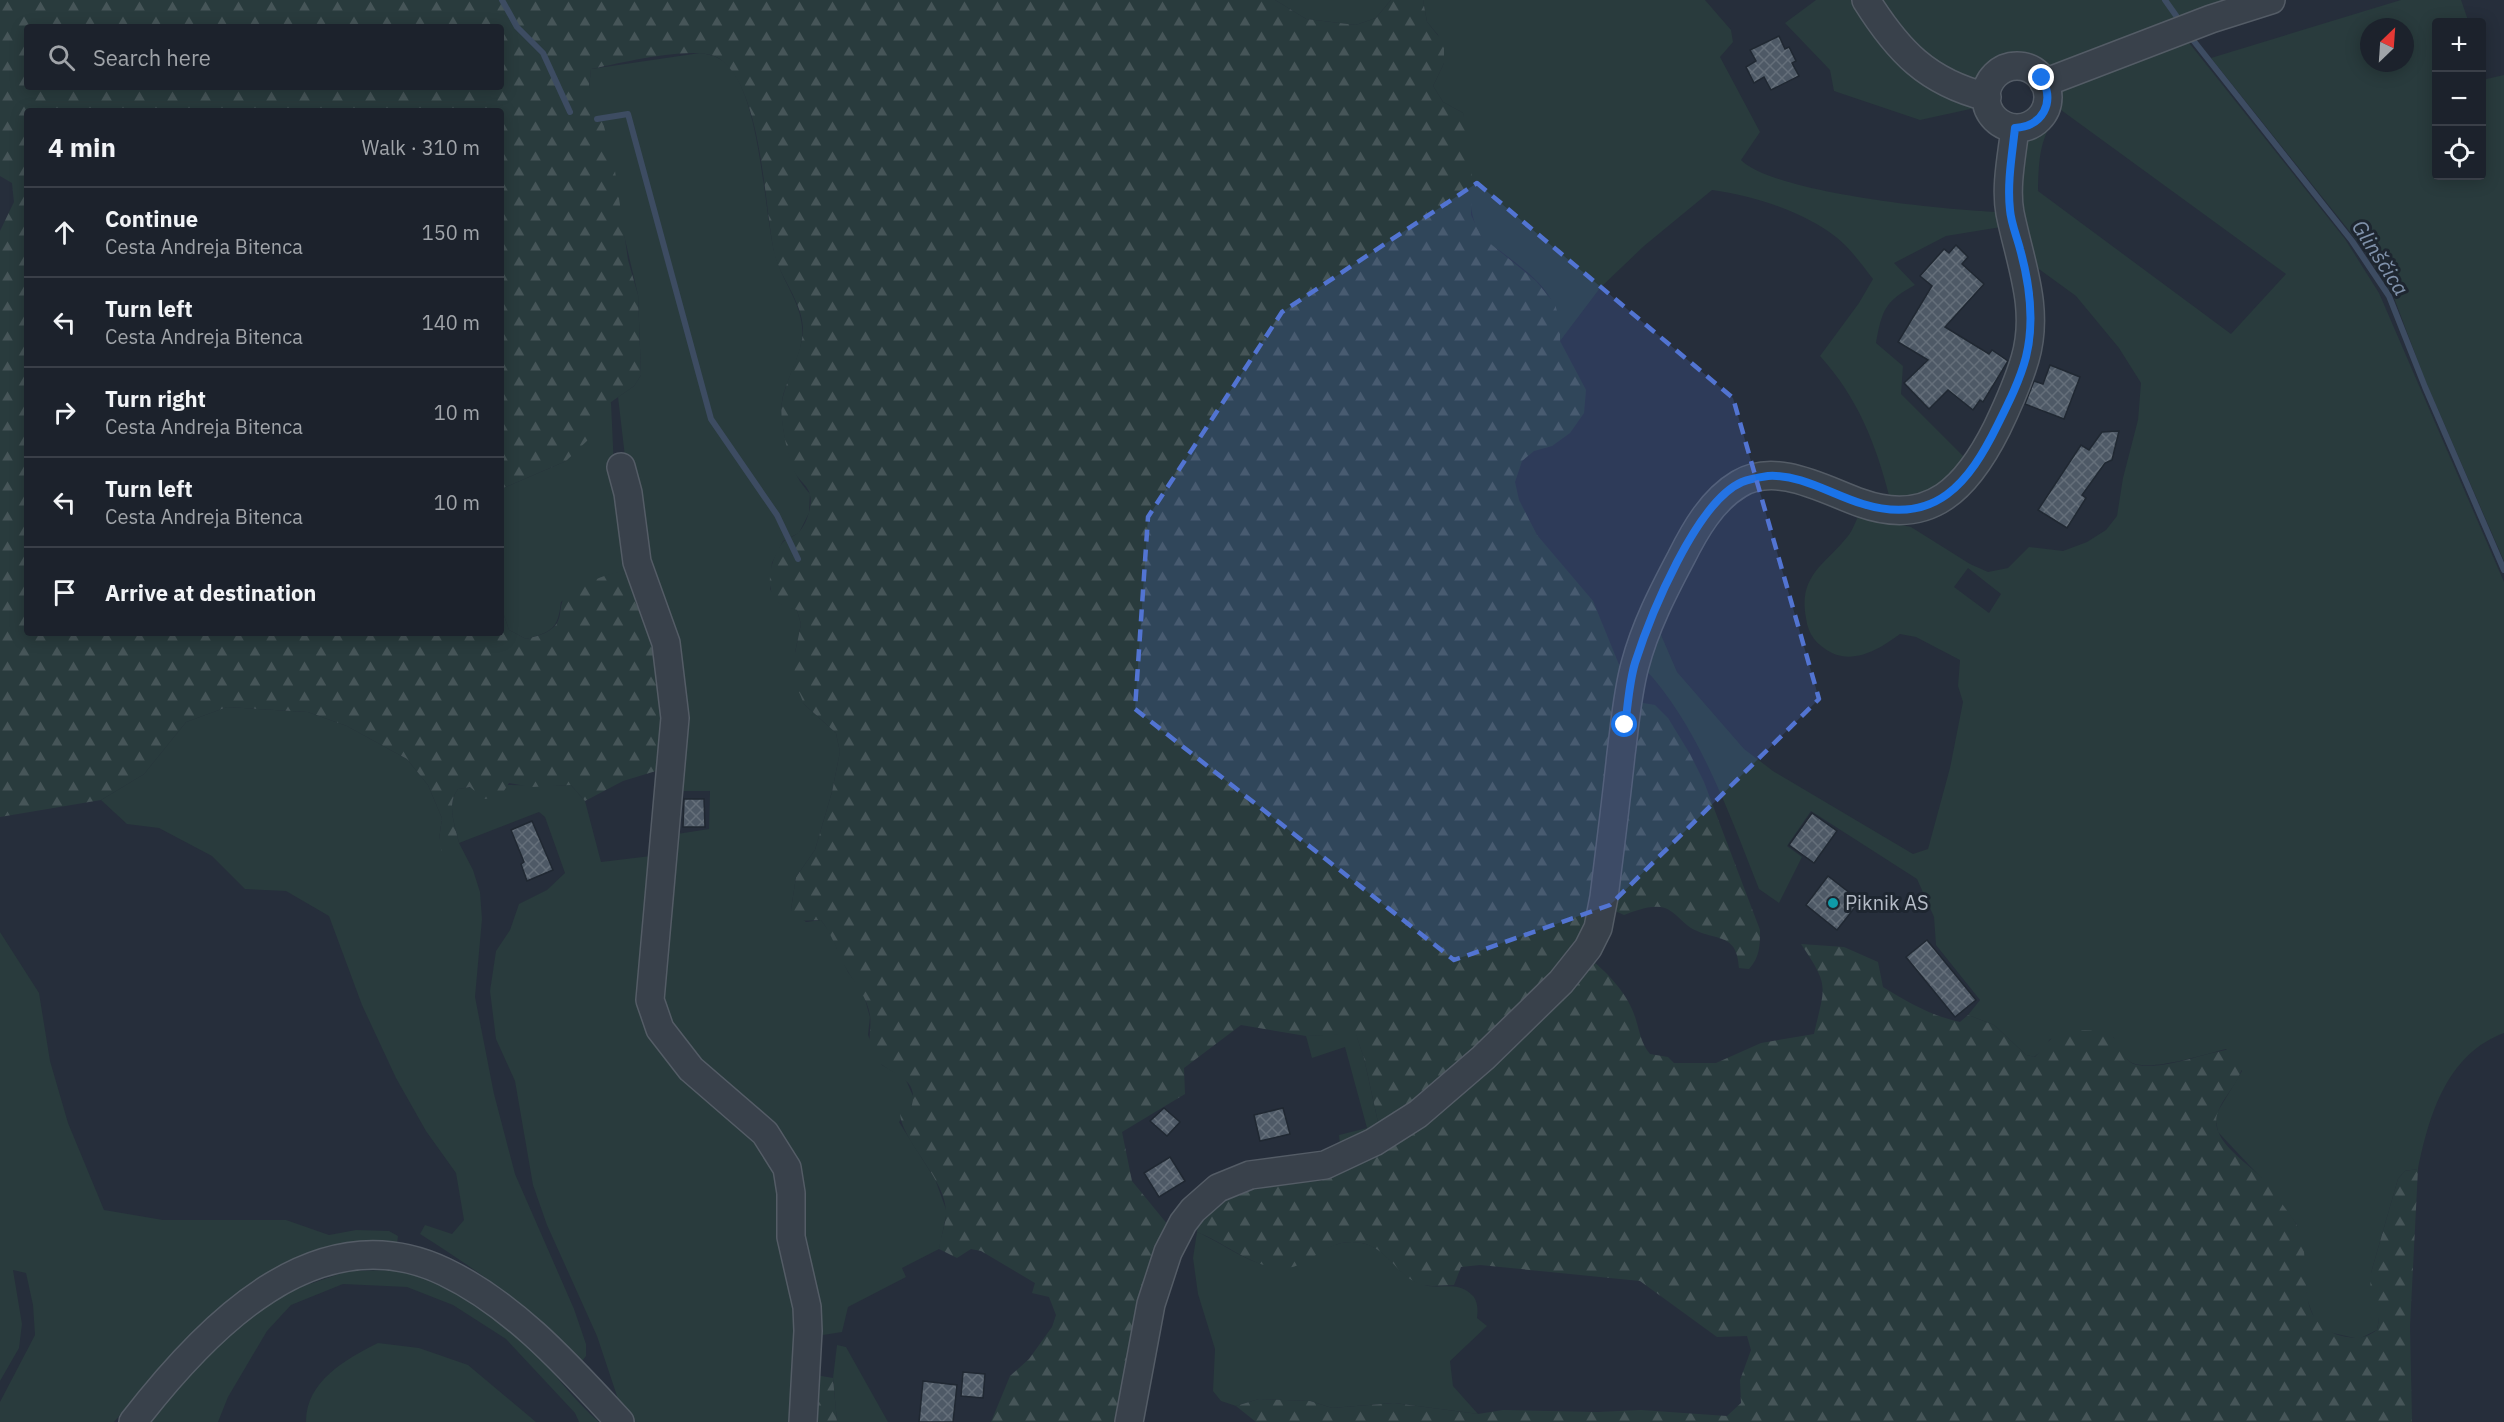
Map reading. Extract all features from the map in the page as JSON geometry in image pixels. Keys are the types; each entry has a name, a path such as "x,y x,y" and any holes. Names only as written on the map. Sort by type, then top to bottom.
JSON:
{"street":[{"path":"1866,0 1890,36 1914,63 1940,81 1987,98"},
{"path":"2044,83 2211,20 2271,0"},
{"path":"2024,67 2034,71 2044,83 2048,97 2042,116 2025,128 2015,128 1996,120 1990,112 1987,98 1990,83 2005,69 2024,67"},
{"path":"1129,1422 1150,1304 1168,1252 1183,1223 1193,1210 1218,1188 1250,1174 1325,1165 1374,1142 1418,1114 1537,1007 1587,948 1598,928 1604,897 1635,664 1655,608 1694,531 1719,499 1742,482 1769,476 1802,480 1864,505 1905,512 1918,510 1934,504 1961,484 1982,458 2013,395 2026,356 2032,308 2025,267 2010,211 2015,128"},
{"path":"621,467 628,493 637,562 666,643 675,718 650,1000 660,1029 691,1069 765,1133 787,1168 791,1193 791,1237 807,1307 808,1331 803,1422"},
{"path":"133,1422 204,1338 261,1292 294,1275 335,1259 370,1255 405,1258 444,1271 475,1289 511,1314 620,1422"}],"highlighted area":[{"path":"1477,183 1733,398 1819,699 1610,905 1454,960 1135,709 1148,517 1282,312"}],"green space":[{"path":"0,0 1275,0 1306,19 1356,25 1376,18 1391,0 1423,0 1427,22 1444,43 1444,63 1433,86 1443,102 1463,113 1472,152 1471,215 1481,236 1536,281 1555,304 1560,322 1560,341 1586,390 1584,413 1570,433 1552,446 1534,451 1522,461 1515,482 1519,500 1537,535 1593,601 1622,672 1594,892 1583,929 1562,965 1517,1013 1380,1131 1364,1058 1356,1034 1306,1036 1241,1025 1184,1068 1185,1094 1122,1132 1132,1181 1168,1225 1118,1422 991,1422 1010,1376 1029,1359 1052,1327 1056,1315 1049,1297 1032,1293 1035,1283 981,1251 971,1249 957,1258 939,1249 946,1216 944,1199 939,1186 901,1121 900,1110 911,1108 912,1088 901,1077 879,1063 874,1056 870,1046 870,1015 866,1002 821,920 797,921 791,910 796,877 815,850 832,792 840,752 836,733 804,704 794,680 795,653 801,624 797,610 780,604 771,591 770,574 775,556 783,542 801,530 811,504 809,492 795,473 790,461 781,408 786,385 799,351 803,328 799,308 774,252 753,120 745,95 734,74 720,59 694,53 657,56 591,69 589,86 601,115 614,164 628,260 638,295 641,375 634,386 611,402 590,438 566,461 504,488 504,108 24,108 24,636 504,636 504,616 509,630 526,639 548,632 556,625 566,595 618,572 636,572 648,598 670,751 656,752 656,771 623,781 585,801 571,785 532,787 509,783 500,797 484,799 470,787 458,789 454,795 452,808 459,843 452,855 442,853 439,840 442,818 428,785 407,759 347,726 308,712 227,707 186,722 144,774 101,800 0,817 0,231 14,202 12,183 0,176"},
{"path":"1275,0 1391,0 1376,18 1356,25 1306,19"},
{"path":"1423,0 1705,0 1731,30 1733,42 1720,57 1760,132 1741,160 1759,172 1824,191 1905,204 2000,212 2001,227 1946,236 1894,263 1915,285 1897,296 1886,308 1880,322 1876,343 1903,366 1901,394 1967,460 1933,489 1915,496 1890,499 1864,423 1845,388 1820,356 1859,303 1873,279 1851,251 1823,228 1793,212 1744,196 1712,190 1644,246 1600,288 1560,341 1556,312 1544,290 1526,271 1486,241 1476,227 1470,196 1463,113 1443,102 1433,86 1444,63 1438,35 1427,22"},
{"path":"1816,0 1858,0 1976,102 1975,108 1920,120 1834,91 1830,70 1785,23"},
{"path":"1874,0 2239,0 2045,74 2025,64 2008,63 1994,71 1979,88 1929,67"},
{"path":"2401,0 2461,0 2468,18 2432,18 2432,180 2486,180 2486,79 2504,75 2504,561 2425,380 2393,295 2363,248 2211,58"},
{"path":"2186,39 2345,239 2379,293 2504,582 2504,1033 2484,1043 2455,1071 2435,1108 2418,1169 2405,1171 2398,1179 2371,1273 2379,1320 2377,1330 2359,1339 2328,1332 2315,1321 2307,1299 2297,1225 2264,1181 2218,1132 2215,1116 2242,1071 2226,1049 2176,1062 2137,1064 2127,1059 2113,1037 2050,1039 2044,1049 2034,1057 2026,1055 1994,1025 1968,1015 1980,1000 1936,945 1934,917 1917,879 1811,811 1787,846 1802,857 1779,903 1759,889 1724,802 1697,744 1664,691 1644,668 1658,628 1677,672 1744,749 1773,771 1913,854 1928,849 1950,768 1963,702 1958,686 1960,660 1916,637 1900,634 1876,649 1859,656 1841,656 1832,653 1818,643 1809,630 1806,618 1806,591 1815,572 1848,536 1859,515 1911,527 1970,564 1988,572 2008,568 2029,547 2063,551 2087,542 2106,530 2117,516 2123,478 2138,420 2141,383 2119,348 2076,296 2032,264 2020,198 2023,134 2039,124 2060,92 2067,86","holes":["2061,110 2286,274 2231,334 2038,191 2044,139","1968,568 2001,594 1989,613 1954,587"]},
{"path":"700,53 718,58 732,71 743,91 758,147 775,254 798,308 802,326 801,344 783,396 782,414 787,448 794,468 798,478 810,494 809,513 799,533 783,541 772,563 770,589 779,603 797,610 801,624 795,653 804,704 836,733 840,752 832,792 815,850 796,877 791,910 806,922 821,920 829,931 848,972 863,992 870,1017 868,1035 882,1065 905,1078 914,1098 911,1108 899,1122 935,1179 947,1212 939,1249 902,1268 906,1277 848,1307 842,1332 823,1335 814,1330 795,1190 700,1074 653,999 677,834 709,829 710,791 675,791 627,474 618,397 634,386 641,375 638,295 589,86 591,69"},
{"path":"611,402 614,468 636,572 616,573 587,585 561,602 558,618 552,628 526,639 509,630 504,616 504,488 566,461"},
{"path":"1637,702 1655,705 1668,718 1704,782 1760,930 1757,955 1749,969 1739,968 1734,948 1729,943 1691,928 1665,908 1649,907 1624,915 1613,910"},
{"path":"227,707 308,712 347,726 407,759 428,785 442,818 439,840 459,843 473,870 480,892 482,919 475,997 494,1094 515,1174 574,1309 586,1344 586,1356 582,1361 576,1359 541,1323 503,1291 420,1234 425,1225 452,1234 464,1220 456,1173 426,1131 396,1078 362,1005 329,916 286,891 245,889 212,856 159,828 127,824 101,800 144,774 186,722"},
{"path":"670,751 646,1003 781,1167 800,1302 796,1422 633,1422 619,1402 597,1336 547,1225 533,1185 515,1081 496,1039 490,991 496,951 510,930 519,904 547,890 565,873 545,817 539,812 459,843 452,808 454,795 458,789 500,785 571,785 585,801 601,862 651,856 657,793 656,752"},
{"path":"0,932 39,993 50,1061 68,1123 104,1210 163,1220 286,1220 329,1235 356,1230 389,1231 398,1236 397,1244 349,1246 306,1256 268,1273 234,1296 203,1323 114,1422 0,1422 0,1402 35,1335 33,1305 26,1273 13,1270 22,1324 19,1348 0,1381"},
{"path":"1801,944 1844,947 1878,962 1883,987 1940,1016 1960,1022 1968,1015 1994,1025 2026,1055 2035,1057 2056,1036 2082,1030 2110,1035 2115,1039 2126,1058 2138,1065 2174,1063 2238,1048 2242,1059 2242,1069 2219,1110 2216,1120 2218,1131 2232,1151 2265,1181 2295,1222 2301,1237 2306,1287 2314,1317 2325,1329 2342,1336 2360,1338 2377,1330 2379,1320 2370,1293 2371,1273 2398,1179 2405,1171 2418,1169 2410,1326 2412,1422 1256,1422 1236,1406 1259,1399 1310,1401 1332,1408 1394,1403 1478,1414 1503,1410 1598,1412 1641,1410 1727,1416 1741,1403 1740,1380 1751,1350 1747,1336 1717,1337 1640,1281 1480,1265 1461,1267 1454,1285 1426,1286 1413,1281 1379,1251 1362,1243 1339,1244 1303,1263 1285,1268 1251,1260 1197,1232 1203,1214 1215,1202 1230,1193 1248,1187 1324,1173 1338,1166 1520,1029 1595,963 1614,981 1625,996 1650,1054 1668,1057 1674,1063 1716,1063 1761,1043 1814,1034 1821,1005 1821,978"},
{"path":"1356,1033 1364,1058 1380,1131 1340,1145 1339,1135 1367,1128 1345,1047 1312,1058 1306,1036"},
{"path":"1197,1232 1250,1260 1282,1266 1294,1264 1336,1244 1362,1243 1379,1250 1405,1275 1421,1284 1461,1288 1467,1291 1476,1301 1477,1318 1487,1326 1450,1361 1453,1386 1478,1414 1394,1403 1332,1408 1310,1401 1259,1399 1236,1406 1221,1401 1213,1391 1215,1349 1198,1294 1193,1258"},
{"path":"393,1270 435,1282 491,1314 525,1342 599,1422 579,1422 575,1413 506,1339 453,1305 407,1287 343,1284 291,1305 267,1331 228,1397 218,1422 144,1422 160,1400 271,1297 348,1271"},
{"path":"378,1343 419,1348 468,1365 536,1422 306,1422 308,1407 320,1383 341,1364"},
{"path":"837,1345 846,1347 888,1422 837,1422 833,1378"},
{"path":"815,1375 833,1378 837,1422 808,1422"}],"building":[{"path":"1779,36 1785,49 1789,47 1796,61 1792,63 1799,76 1771,90 1764,77 1754,83 1746,67 1756,61 1750,50"},
{"path":"1956,245 1968,257 1962,264 1984,284 1945,327 1989,354 1992,350 2008,361 1983,402 1980,400 1973,410 1948,390 1929,409 1904,383 1928,360 1898,342 1932,286 1920,276 1944,249 1949,253"},
{"path":"2050,365 2080,377 2064,419 2025,404 2034,381 2043,384"},
{"path":"2119,431 2112,460 2105,463 2082,495 2086,498 2067,528 2038,510 2081,445 2089,450 2102,432"},
{"path":"684,799 704,799 705,827 683,827"},
{"path":"1812,813 1837,831 1814,863 1789,845"},
{"path":"532,821 553,870 527,881 521,864 524,862 511,830"},
{"name":"Piknik AS","path":"1828,876 1860,901 1837,930 1806,905"},
{"path":"1927,940 1976,1000 1955,1017 1906,957"},
{"path":"1164,1108 1180,1122 1167,1136 1150,1121"},
{"path":"1283,1108 1290,1134 1260,1141 1254,1115"},
{"path":"1170,1157 1185,1181 1159,1197 1144,1173"},
{"path":"963,1372 985,1374 983,1398 961,1396"},
{"path":"923,1381 957,1385 953,1422 919,1422"}],"waterway":[{"path":"502,0 517,27 543,53 570,112"},
{"name":"Glinščica","path":"2165,0 2182,24"},
{"name":"Glinščica","path":"2189,35 2352,241 2389,296 2425,387 2504,570"},
{"path":"597,119 628,114 711,419 777,515 798,559"}],"place":[{"name":"Piknik AS","path":"1833,903"}],"route":[{"path":"1625,725 1635,664 1655,608 1694,531 1719,499 1742,482 1769,476 1802,480 1864,505 1905,512 1918,510 1934,504 1961,484 1982,458 2013,395 2026,356 2032,308 2025,267 2010,211 2011,162 2015,128 2025,128 2034,123 2047,107 2048,97 2042,78"}]}
